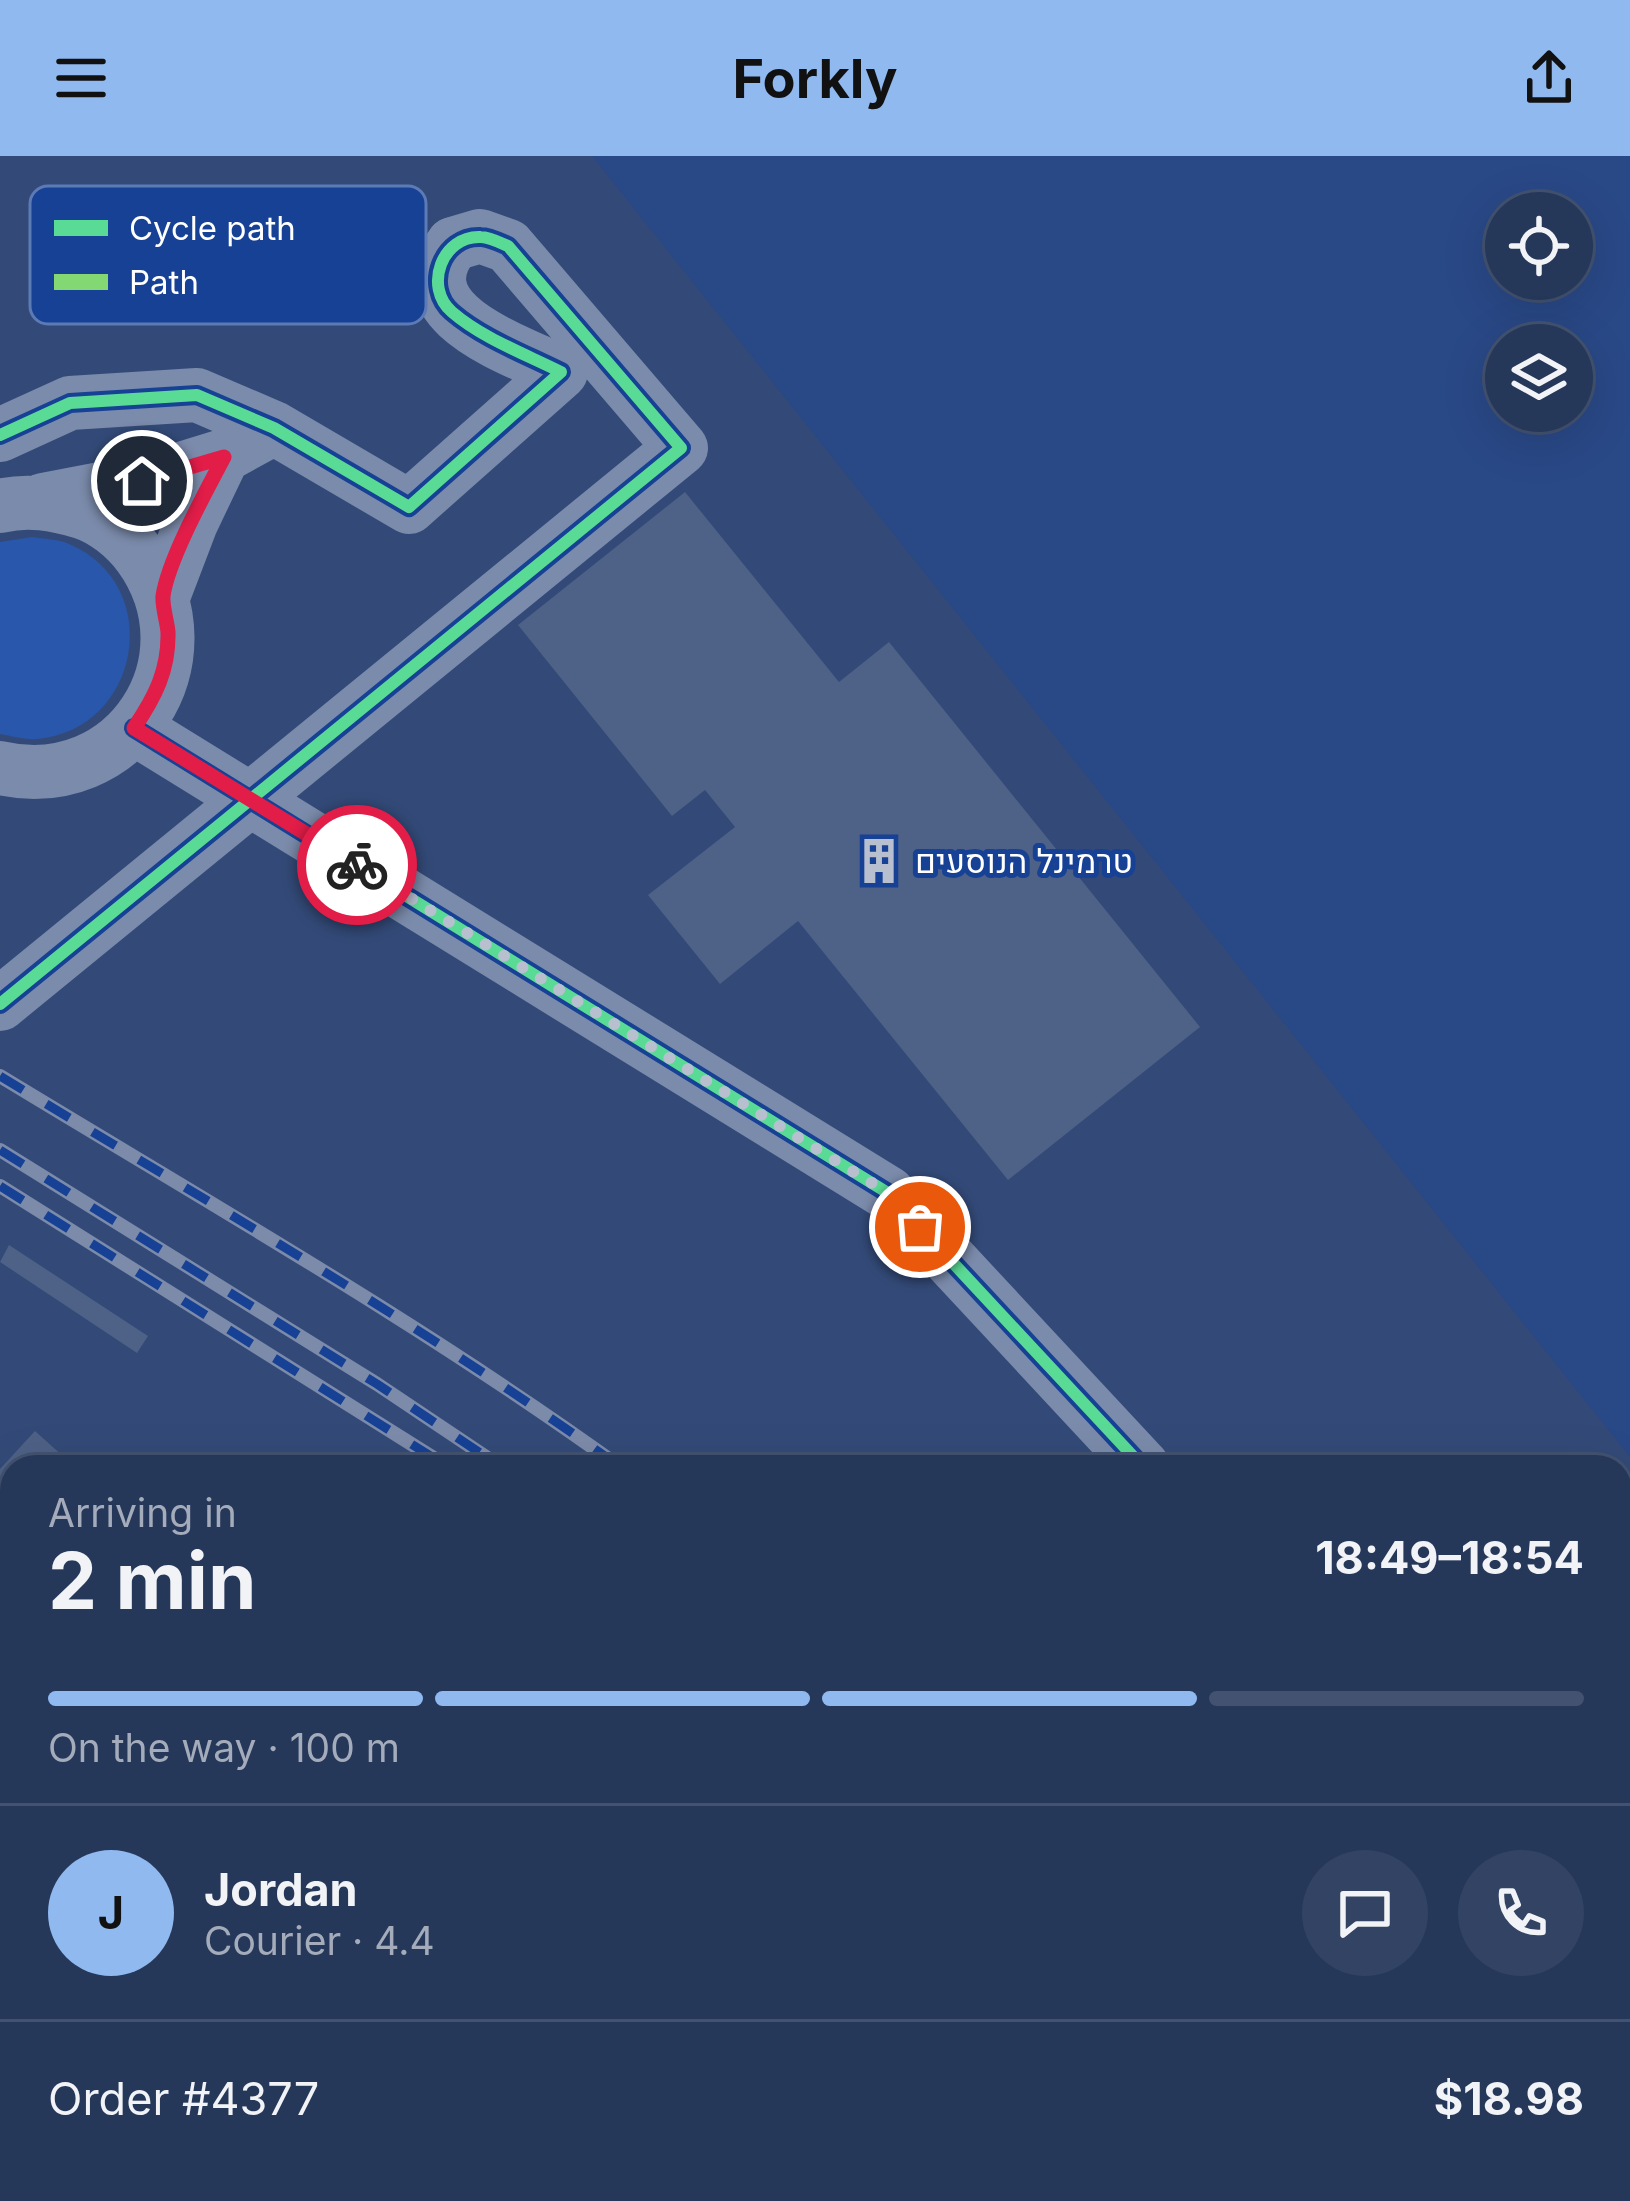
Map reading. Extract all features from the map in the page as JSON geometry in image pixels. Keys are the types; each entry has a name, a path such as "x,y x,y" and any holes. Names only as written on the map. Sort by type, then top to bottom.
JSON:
{"street":[{"path":"0,434 70,403 197,395 274,428 409,507 561,372 478,330 446,308 437,282 440,262 453,244 480,236 508,246 681,448 0,1004"},
{"path":"14,505 142,481 224,457 274,428"},
{"path":"162,598 191,523 224,457"},
{"path":"0,768 21,773 63,770 102,755 134,728 157,694 168,655 162,598 154,576 131,544 95,516 52,503 14,505"},
{"path":"134,728 888,1193 1132,1455"}],"shaded area":[{"path":"592,156 1630,156 1630,1455 1628,1455"},
{"path":"32,537 69,544 100,564 120,590 129,621 128,654 118,684 100,710 72,730 32,739 0,734 0,542"}],"building":[{"name":"טרמינל הנוסעים","path":"685,492 839,682 889,642 1200,1027 1008,1180 798,921 720,984 648,895 735,827 705,790 672,816 518,625"},
{"path":"9,1245 148,1336 137,1353 0,1262"},
{"path":"35,1431 62,1455 13,1455"}],"railway":[{"path":"0,1076 392,1314 603,1455"},
{"path":"0,1150 483,1455"},
{"path":"0,1186 429,1455"}],"cycle path":[{"path":"0,435 70,403 197,395 274,428 409,507 561,372 477,330 443,302 438,277 447,253 456,244 481,237 508,246 681,448 0,1004"},
{"path":"134,728 888,1193 1132,1455"}],"way so far":[{"path":"357,865 888,1193 920,1227"}],"place":[{"name":"טרמינל הנוסעים","path":"879,861"}],"route":[{"path":"142,481 224,457 191,523 162,598 168,655 157,694 134,728 357,865"}]}
